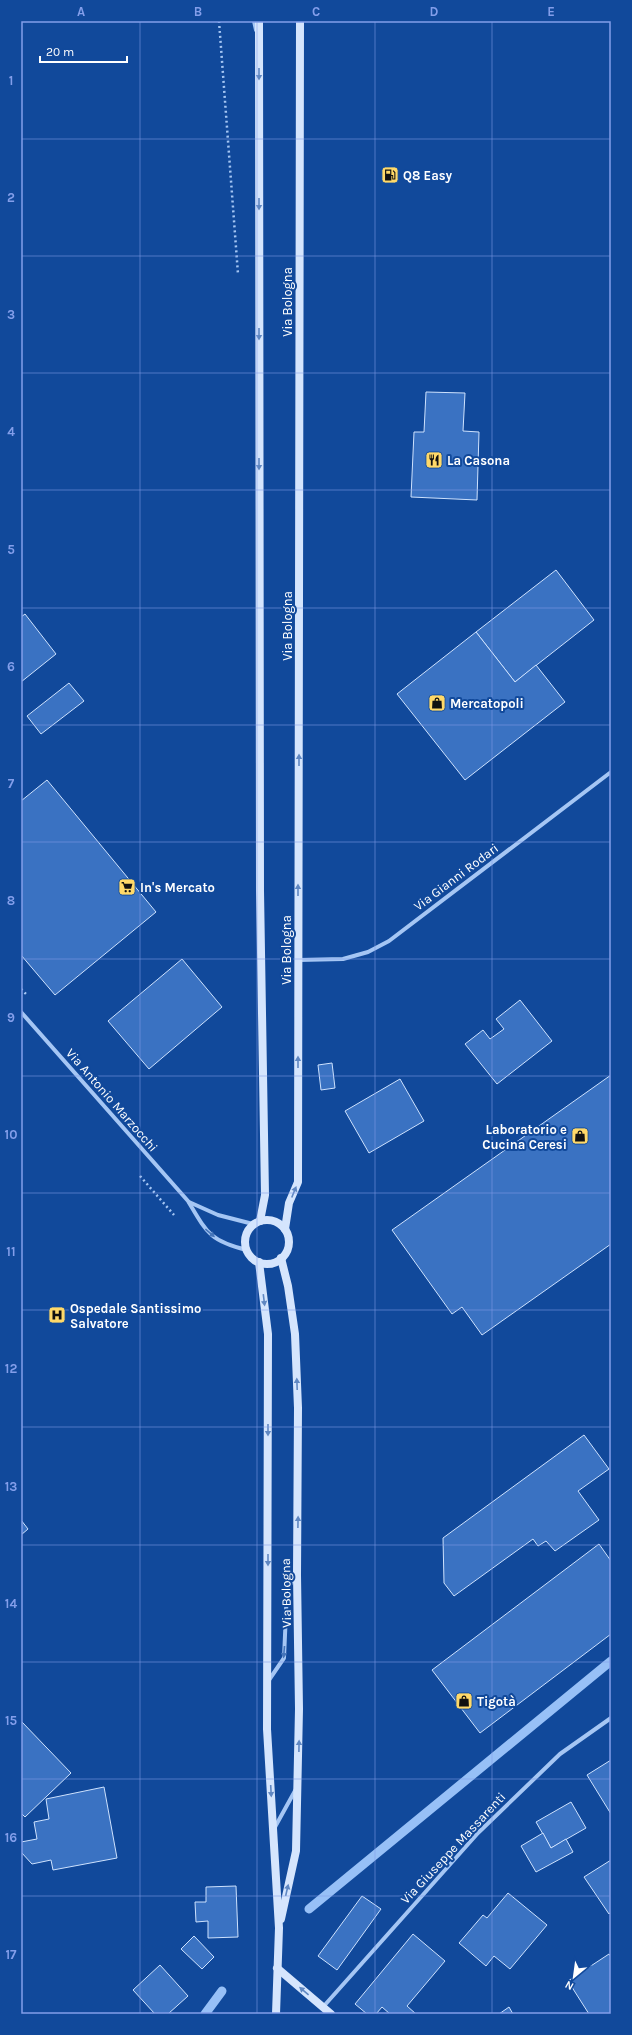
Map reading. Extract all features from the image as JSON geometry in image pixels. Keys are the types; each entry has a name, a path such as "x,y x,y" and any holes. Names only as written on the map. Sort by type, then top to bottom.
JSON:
{"main road":[{"name":"Via Bologna","path":"247,1250 246,1236 257,1223 265,1195 260,891 259,21"},
{"name":"Via Bologna","path":"278,1928 296,1851 299,1709 297,1574 298,1408 295,1334 288,1286 281,1258 288,1246 288,1238 284,1229 289,1203 298,1182 300,21"},
{"path":"257,1223 275,1221 284,1229"},
{"path":"247,1250 250,1256 259,1262 269,1263 281,1258"},
{"name":"Via Bologna","path":"259,1262 268,1334 267,1729 278,1928 276,2014"},
{"path":"277,1968 331,2014"}],"street":[{"path":"254,21 259,50"},
{"name":"Via Gianni Rodari","path":"298,960 344,959 368,952 389,940 611,772"},
{"name":"Via Antonio Marzocchi","path":"21,1012 188,1202 205,1230 223,1244 247,1250"},
{"name":"Via Antonio Marzocchi","path":"188,1202 218,1215 257,1223"},
{"path":"268,1682 284,1658 287,1589 297,1574"},
{"name":"Via Giuseppe Massarenti","path":"323,2007 478,1833 560,1754 611,1718"},
{"path":"273,1830 298,1785"}],"path":[{"path":"219,21 238,279"}],"building":[{"path":"426,392 465,393 463,431 479,432 477,500 411,497 414,432 424,432"},
{"path":"556,570 594,620 515,682 476,632"},
{"path":"25,614 56,654 21,682 21,617"},
{"path":"476,632 515,682 536,665 565,702 465,780 397,694"},
{"path":"69,683 84,701 41,734 27,716"},
{"path":"47,780 156,912 55,995 21,955 21,801"},
{"path":"182,959 222,1007 149,1069 108,1021"},
{"path":"520,1000 552,1041 497,1084 465,1044 483,1030 490,1039 504,1029 496,1019"},
{"path":"332,1063 335,1088 321,1090 318,1065"},
{"path":"611,1075 611,1244 482,1335 462,1307 452,1314 392,1230"},
{"path":"400,1079 424,1121 369,1153 345,1111"},
{"path":"584,1435 609,1469 578,1491 599,1520 555,1551 546,1541 538,1546 533,1539 454,1596 444,1583 443,1538"},
{"path":"21,1520 28,1529 21,1535"},
{"path":"599,1544 611,1561 611,1634 480,1733 432,1670"},
{"path":"21,1721 71,1773 25,1817 21,1813"},
{"path":"611,1760 611,1814 587,1775"},
{"path":"104,1787 117,1858 53,1870 51,1860 32,1864 21,1852 21,1842 37,1839 34,1822 49,1819 46,1799"},
{"path":"571,1802 586,1828 551,1848 536,1822"},
{"path":"543,1833 551,1848 566,1839 573,1852 536,1872 521,1846"},
{"path":"611,1860 611,1912 609,1914 584,1877"},
{"path":"236,1886 238,1937 208,1938 208,1921 196,1922 195,1902 206,1902 206,1887"},
{"path":"508,1893 547,1925 510,1969 494,1956 486,1966 459,1943 483,1915 487,1918"},
{"path":"362,1896 381,1909 337,1970 318,1956"},
{"path":"413,1934 445,1961 407,2006 416,2014 390,2014 382,2007 376,2014 367,2014 355,2004"},
{"path":"194,1936 214,1957 202,1969 181,1949"},
{"path":"609,1954 611,1957 611,2014 589,2014 568,1981"},
{"path":"160,1965 188,1996 168,2014 155,2014 133,1990"},
{"path":"509,2007 513,2014 499,2014"}],"waterway":[{"path":"309,1909 611,1661"},
{"path":"205,2014 222,1991"}],"place":[{"name":"Q8 Easy","path":"390,175"},
{"name":"La Casona","path":"434,460"},
{"name":"Mercatopoli","path":"437,703"},
{"name":"In's Mercato","path":"127,887"},
{"name":"Laboratorio e Cucina Ceresi","path":"580,1136"},
{"name":"Ospedale Santissimo Salvatore","path":"57,1315"},
{"name":"Tigotà","path":"464,1701"}]}
